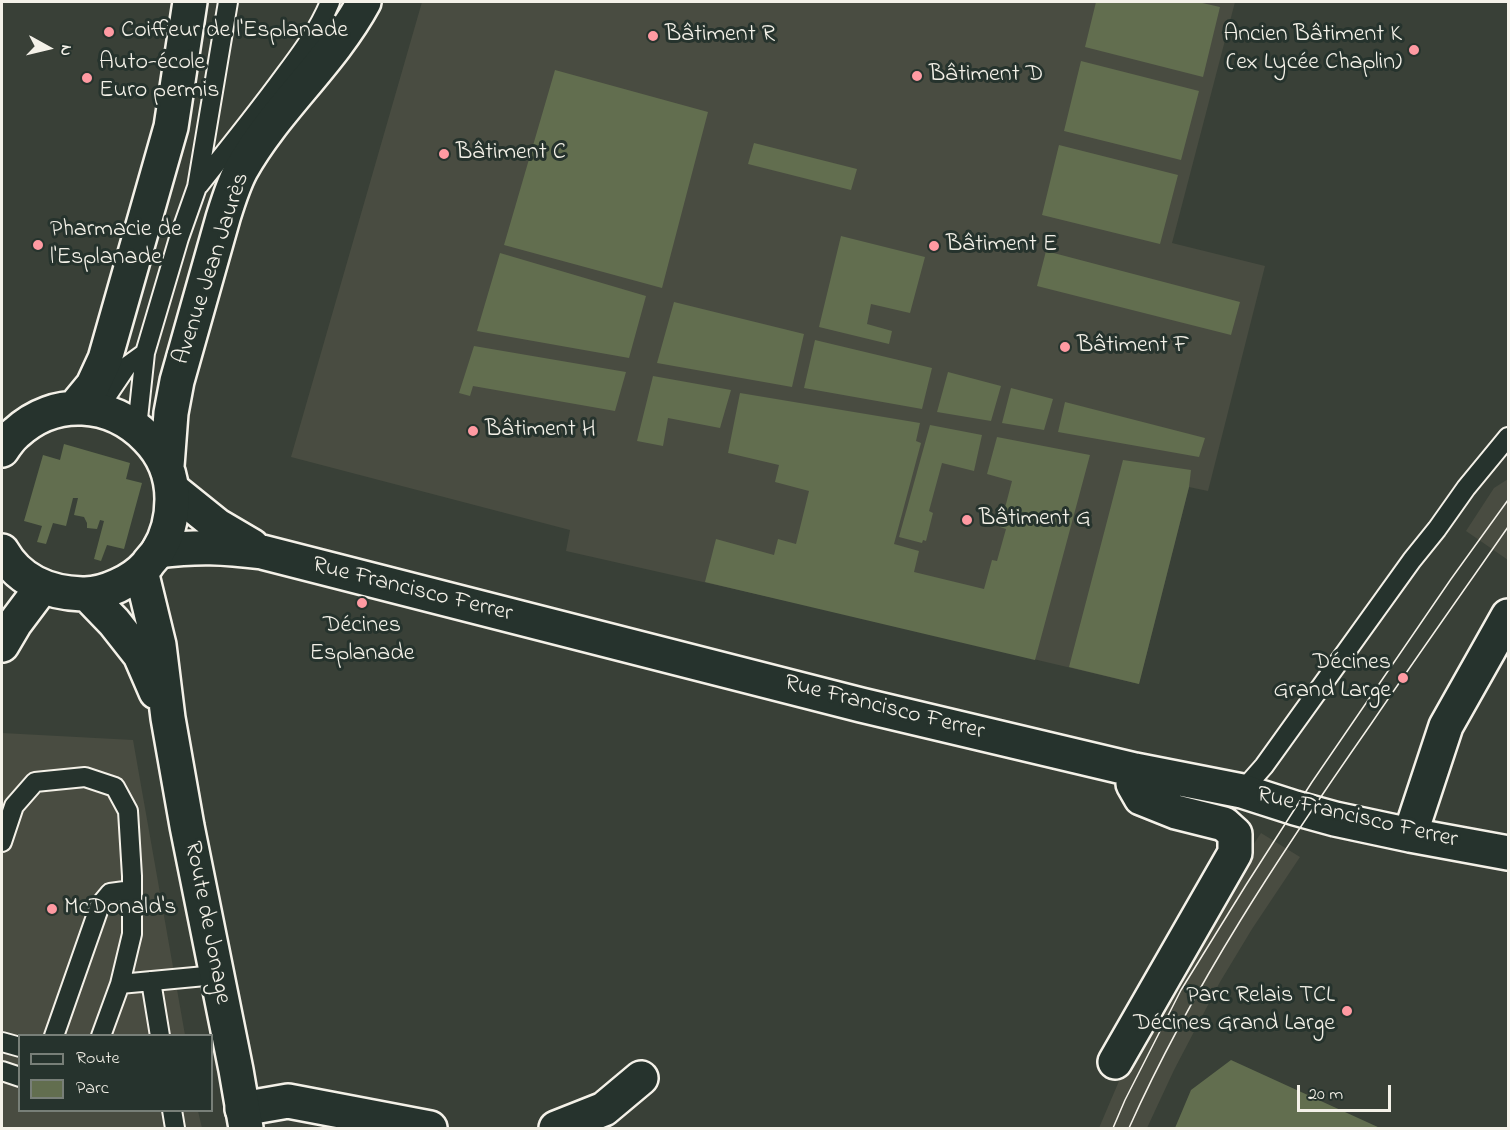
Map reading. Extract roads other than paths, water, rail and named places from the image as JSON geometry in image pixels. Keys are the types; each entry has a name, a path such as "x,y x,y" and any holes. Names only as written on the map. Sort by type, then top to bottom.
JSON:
{"street":[{"path":"2,450 15,433 33,420 53,411 86,409 93,384 105,359 171,127 190,2"},
{"name":"Avenue Jean Jaurès","path":"150,561 168,532 172,510 169,477 171,413 177,381 230,196 241,171 262,138 338,42 364,2"},
{"name":"Rue Francisco Ferrer","path":"86,409 119,416 137,428 154,444 169,477 218,526 262,552"},
{"name":"Rue Francisco Ferrer","path":"150,561 189,547 230,548 262,552 849,702 1135,770 1242,791 1310,813 1410,835 1509,853"},
{"path":"3,558 42,587 64,593 87,594 116,587 150,561"},
{"name":"Route de Jonage","path":"150,561 168,718 244,1119"},
{"path":"2,645 42,587"},
{"name":"Route de Jonage","path":"87,594 114,622 140,655 168,718"},
{"path":"1410,835 1446,726 1509,616"},
{"path":"1115,1062 1235,853 1234,834 1224,824 1176,812 1141,798 1133,784 1135,770"},
{"path":"556,1128 604,1109 640,1078"},
{"path":"244,1119 288,1101 430,1128"}],"lane":[{"path":"137,428 145,353 179,238 197,187 228,2"},
{"path":"197,187 262,107 311,39 330,2"},
{"path":"86,409 127,366 145,353"},
{"path":"1242,791 1264,766 1412,560 1509,436"},
{"path":"2,842 14,806 34,782 85,777 115,787 128,811 132,934 120,984 101,1034"},
{"path":"54,1034 100,905 110,893 132,890"},
{"path":"120,984 216,975"},
{"path":"151,981 160,1034"},
{"path":"2,1071 18,1076"},
{"path":"172,1112 175,1128"}],"tram line":[{"path":"1113,1128 1181,990 1246,885 1312,782 1508,500"},
{"path":"1129,1128 1181,1023 1240,921 1337,773 1508,527"}],"place":[{"name":"Coiffeur de l'Esplanade","path":"109,32"},
{"name":"Bâtiment R","path":"653,36"},
{"name":"Ancien Bâtiment K (ex Lycée Chaplin)","path":"1414,50"},
{"name":"Bâtiment D","path":"917,76"},
{"name":"Auto-école Euro permis","path":"87,78"},
{"name":"Bâtiment C","path":"444,154"},
{"name":"Pharmacie de l'Esplanade","path":"38,245"},
{"name":"Bâtiment E","path":"934,246"},
{"name":"Bâtiment F","path":"1065,347"},
{"name":"Bâtiment H","path":"473,431"},
{"name":"Bâtiment G","path":"967,520"},
{"name":"Décines Esplanade","path":"362,603"},
{"name":"Décines Grand Large","path":"1403,678"},
{"name":"McDonald's","path":"52,909"},
{"name":"Parc Relais TCL Décines Grand Large","path":"1347,1011"}]}
